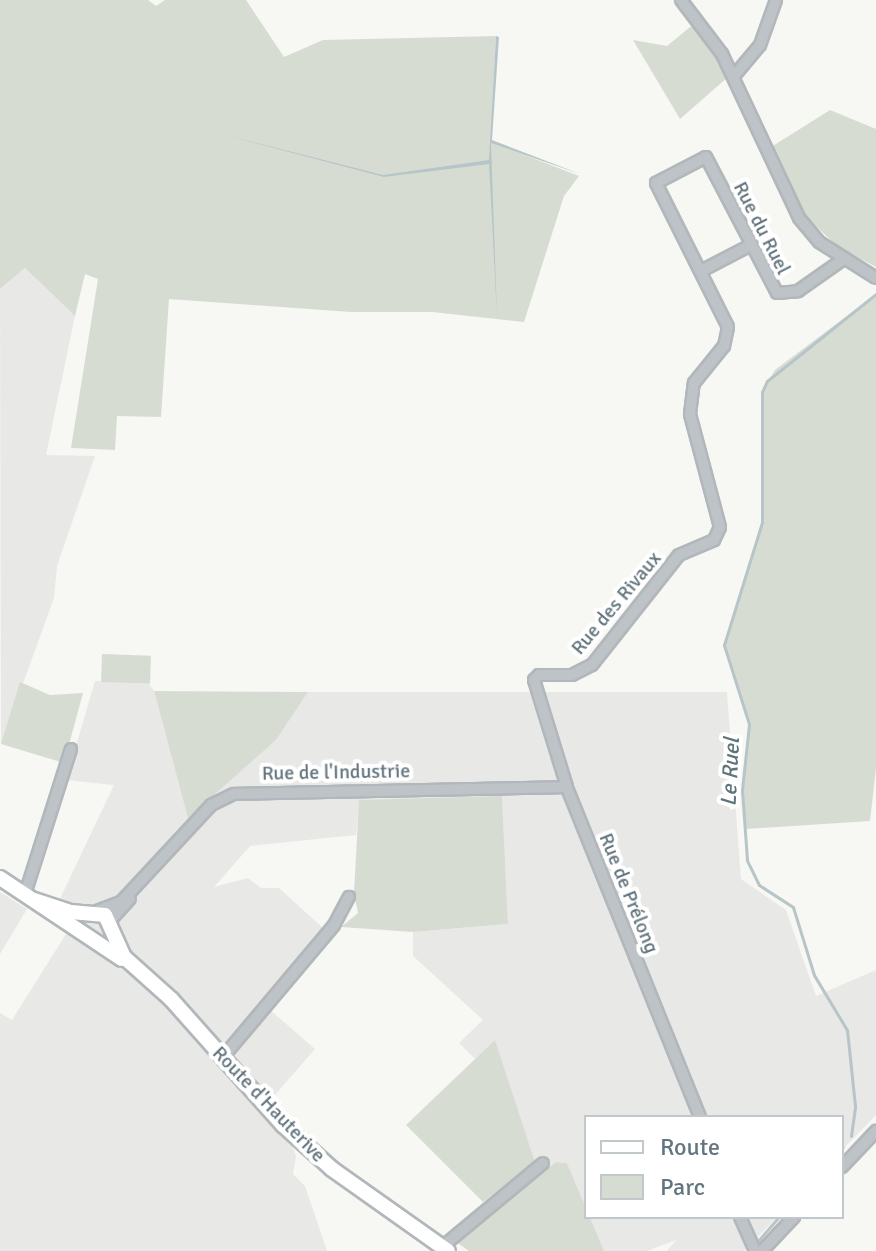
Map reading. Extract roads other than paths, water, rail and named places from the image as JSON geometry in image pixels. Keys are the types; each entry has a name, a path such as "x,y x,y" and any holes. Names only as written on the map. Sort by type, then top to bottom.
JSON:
{"main road":[{"path":"0,878 79,929 91,912 30,897"},
{"name":"Route d'Hauterive","path":"91,912 109,925 124,957 311,1152 445,1249"},
{"path":"91,940 104,936 109,925"},
{"name":"Route d'Hauterive","path":"79,929 141,972"}],"street":[{"path":"681,0 734,76 799,218 819,242 876,278"},
{"path":"734,76 760,45 776,0"},
{"name":"Rue du Ruel","path":"656,183 706,157 774,289 783,295 845,258"},
{"name":"Rue des Rivaux","path":"534,680 539,675 572,675 592,665 679,555 718,535 720,524 694,437 691,396 703,368 724,346 728,327 656,183"},
{"path":"701,271 751,245"},
{"name":"Rue de Prélong","path":"534,680 567,787 699,1115"},
{"path":"30,897 71,749"},
{"name":"Rue de l'Industrie","path":"91,912 121,902 211,805 234,794 567,787"},
{"name":"Rue de l'Industrie","path":"109,925 142,881"},
{"path":"223,1057 334,925 349,897"},
{"path":"844,1165 876,1131"},
{"path":"445,1249 543,1163"},
{"path":"741,1219 755,1251"},
{"path":"762,1251 792,1219"}],"waterway":[{"name":"Le Ruel","path":"851,1136 855,1106 847,1030 814,975 793,907 759,885 747,860 742,790 749,724 724,645 762,522 762,392 767,381 876,294"},
{"name":"Le Ruel","path":"757,1242 777,1219"}]}
